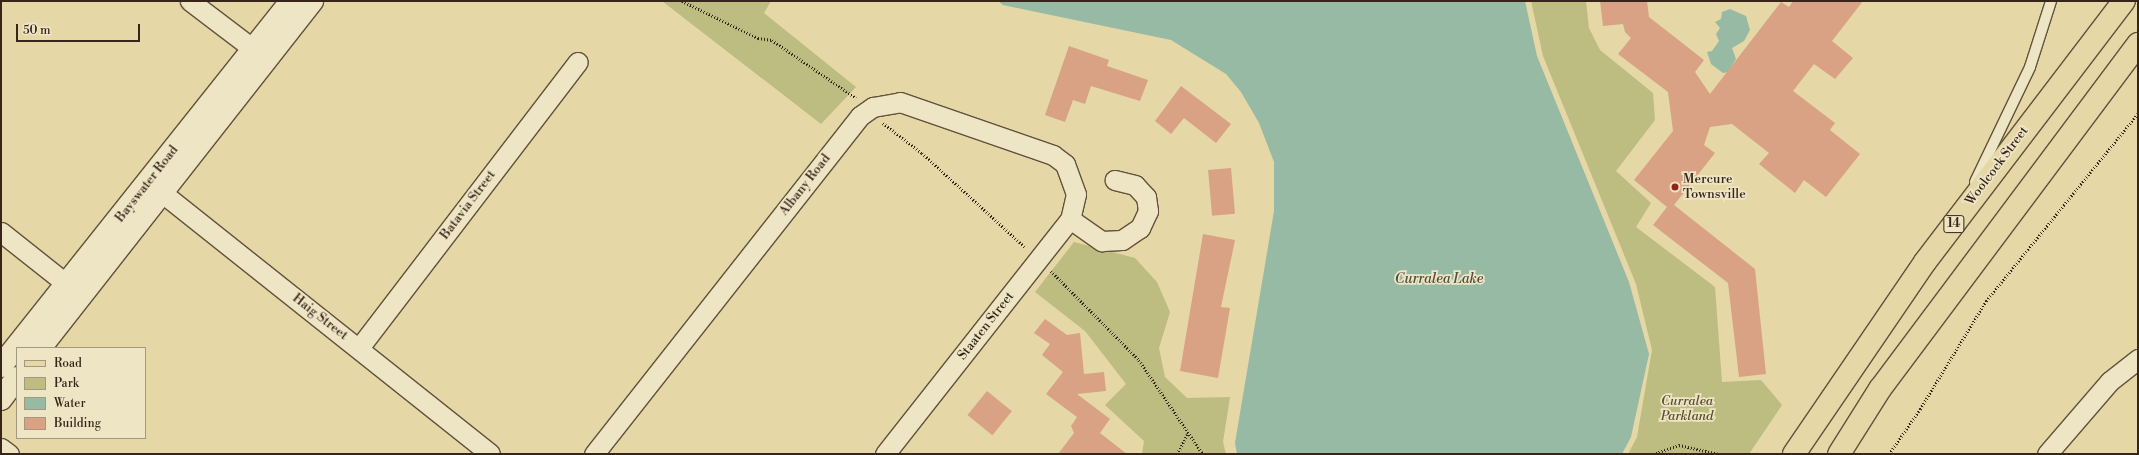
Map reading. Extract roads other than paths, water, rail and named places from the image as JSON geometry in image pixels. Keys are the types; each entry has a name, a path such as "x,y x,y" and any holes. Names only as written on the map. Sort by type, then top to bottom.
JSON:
{"main road":[{"name":"Bayswater Road","path":"260,54 292,1"},
{"name":"Bayswater Road","path":"19,347 74,290 260,54 312,1"},
{"name":"Woolcock Street","path":"1794,454 1959,216 2124,1"},
{"path":"1839,454 1880,389 2138,44"},
{"name":"Bayswater Road","path":"41,347 74,290"},
{"name":"Bayswater Road","path":"1,366 16,350"},
{"path":"1,399 16,379"}],"street":[{"path":"190,1 260,54"},
{"name":"Batavia Street","path":"359,348 578,62"},
{"name":"Albany Road","path":"594,454 847,132 869,110 886,103 900,102 1053,154 1065,164 1076,194"},
{"path":"1070,219 1102,241 1122,240 1140,228 1148,211 1146,197 1135,185 1116,180"},
{"name":"Haig Street","path":"155,187 359,348 490,454"},
{"name":"Staaten Street","path":"886,454 1070,219 1076,194"},
{"path":"1,232 74,290"},
{"path":"2047,454 2110,381 2138,359"},
{"path":"1,448 9,454"}],"lane":[{"path":"1959,216 2030,67 2051,1"}],"water":[{"name":"Curralea Lake","path":"998,1 1525,1 1537,56 1629,282 1649,354 1631,437 1622,454 1237,454 1235,443 1274,211 1274,162 1259,123 1241,92 1226,74 1171,40 1003,5"},
{"path":"1730,9 1746,16 1750,30 1744,41 1732,48 1736,59 1728,72 1723,73 1711,64 1707,52 1712,51 1719,41 1716,34 1720,28 1715,22 1721,19 1722,12"}],"place":[{"name":"Mercure Townsville","path":"1675,187"}],"park label":[{"name":"Curralea Parkland","path":"1687,410"}]}
